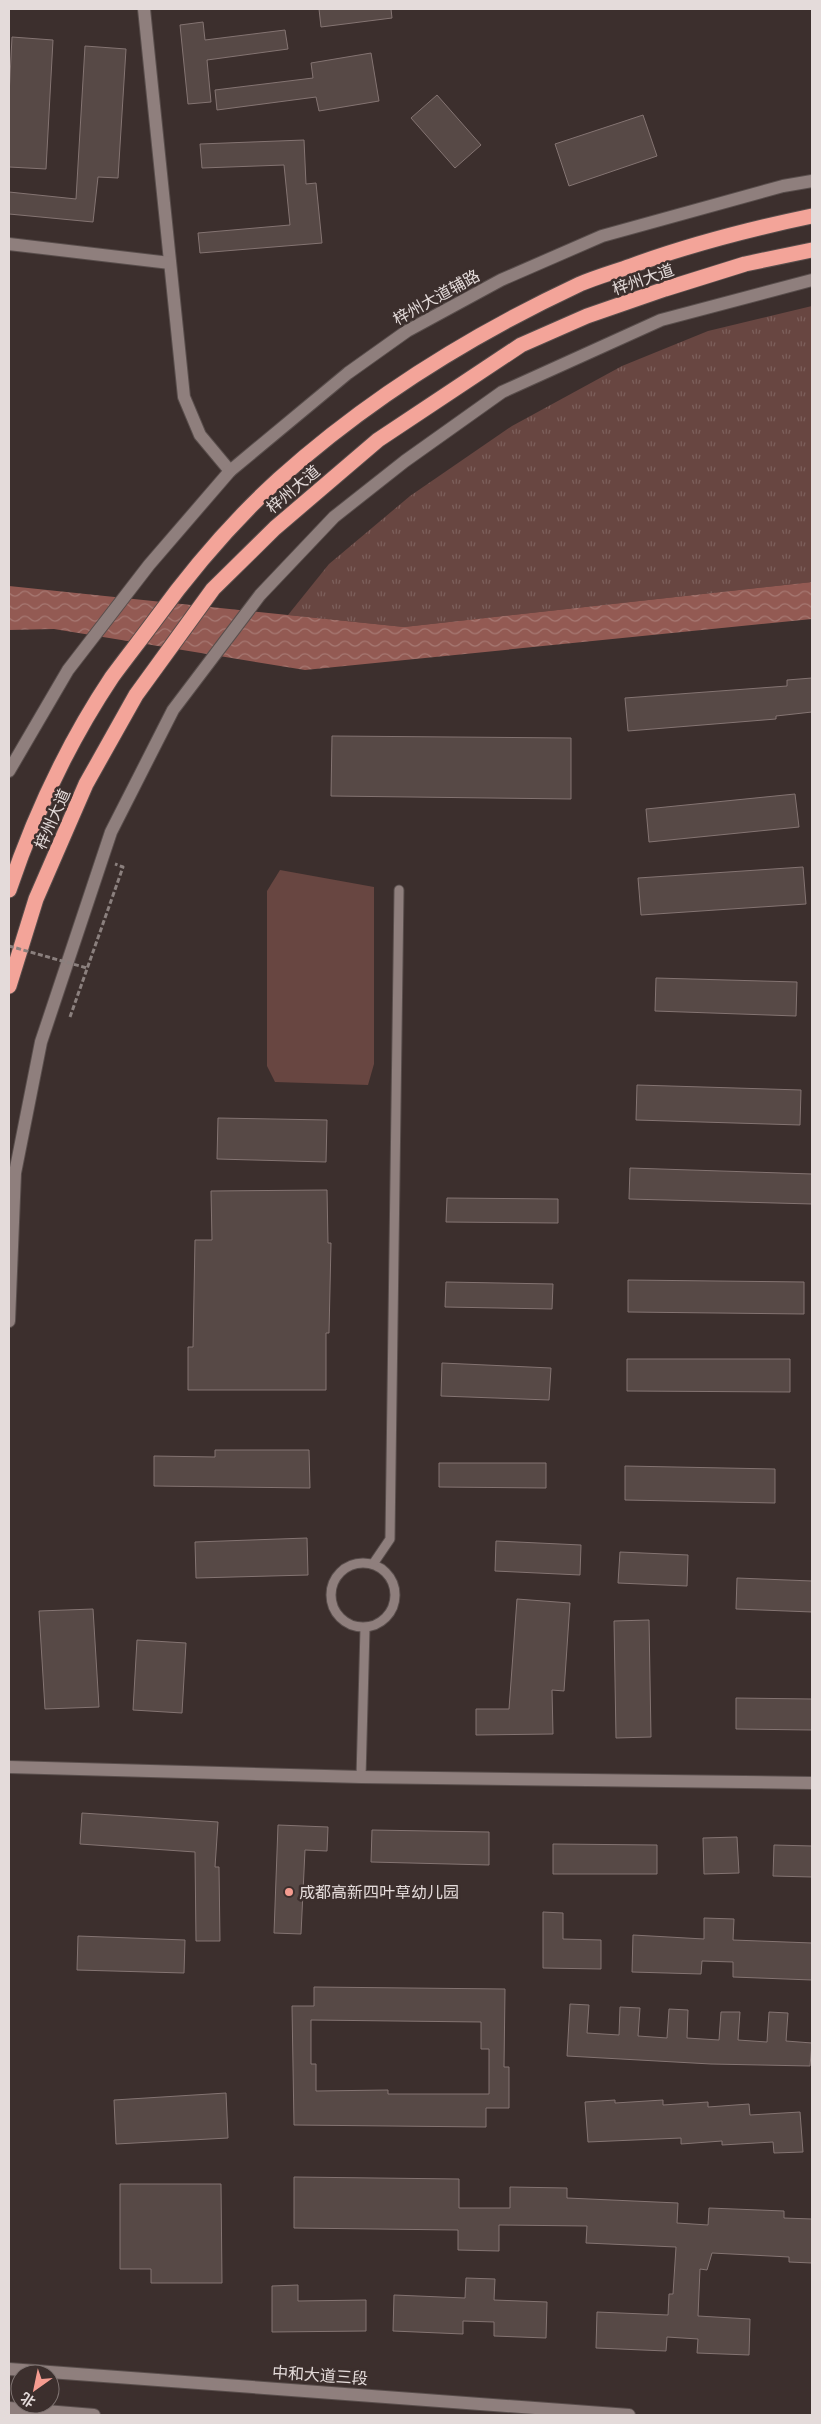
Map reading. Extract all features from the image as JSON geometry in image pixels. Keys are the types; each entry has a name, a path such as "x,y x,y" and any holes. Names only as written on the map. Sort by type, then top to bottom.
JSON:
{"highway":[{"name":"梓州大道","path":"9,890 24,846 59,770 112,678 186,578 235,523 279,479 362,412 434,363 581,284 666,253 738,231 812,216"},
{"name":"梓州大道","path":"9,986 36,899 86,784 136,695 213,589 275,528 378,440 521,345 587,316 665,289 745,264 812,250"}],"main road":[{"path":"144,9 184,397 200,435 230,470"},
{"name":"梓州大道辅路","path":"9,771 68,670 149,565 230,470 348,373 407,331 501,280 602,236 783,186 812,180"},
{"path":"9,244 170,264"},
{"path":"9,1321 15,1173 42,1042 111,832 173,710 260,595 334,518 405,461 502,392 661,320 812,280"},
{"path":"9,1767 361,1776 812,1783"},
{"name":"中和大道三段","path":"9,2369 628,2415"},
{"path":"9,2408 94,2415"}],"lane":[{"path":"373,1564 390,1538 399,890"},
{"path":"373,1564 391,1578 396,1600 386,1620 365,1628 343,1621 331,1602 334,1580 351,1565 373,1564"},
{"path":"361,1776 365,1628"}],"path":[{"path":"70,1017 123,867"},
{"path":"9,946 87,968"}],"green space":[{"path":"812,306 812,582 404,627 288,615 329,564 410,496 512,426 622,366 708,331"},
{"path":"280,870 374,887 374,1064 368,1085 275,1082 267,1066 267,891"}],"water":[{"path":"812,582 812,619 305,670 54,629 9,630 9,586 404,627"}],"building":[{"path":"319,9 391,9 392,18 321,27"},
{"path":"203,22 205,40 285,30 288,49 207,60 211,102 188,104 180,25"},
{"path":"12,37 53,40 46,169 9,167 9,96"},
{"path":"85,46 126,49 118,178 98,177 93,222 9,214 9,192 76,199"},
{"path":"371,53 379,101 319,111 316,97 217,110 215,90 313,78 311,63"},
{"path":"437,95 481,145 455,168 411,118"},
{"path":"643,115 657,156 569,186 555,144"},
{"path":"304,140 306,184 316,183 322,243 200,253 198,233 290,225 284,165 202,168 200,144"},
{"path":"812,678 812,712 776,716 776,719 628,731 625,698 787,686 787,680"},
{"path":"332,736 571,738 571,799 331,796"},
{"path":"795,794 799,827 649,842 646,809"},
{"path":"803,867 806,904 641,915 638,878"},
{"path":"656,978 797,982 796,1016 655,1011"},
{"path":"637,1085 801,1090 800,1125 636,1120"},
{"path":"218,1118 327,1120 326,1162 217,1159"},
{"path":"630,1168 812,1174 812,1204 629,1199"},
{"path":"327,1190 328,1243 331,1243 329,1333 326,1333 326,1390 188,1390 188,1347 193,1347 195,1240 212,1240 211,1191"},
{"path":"447,1198 558,1199 558,1223 446,1222"},
{"path":"628,1280 804,1282 804,1314 628,1312"},
{"path":"446,1282 553,1284 552,1309 445,1307"},
{"path":"627,1359 790,1359 790,1392 627,1391"},
{"path":"442,1363 551,1368 549,1400 441,1396"},
{"path":"215,1450 309,1450 310,1488 154,1486 154,1456 215,1457"},
{"path":"439,1463 546,1463 546,1488 439,1487"},
{"path":"625,1466 775,1469 775,1503 625,1500"},
{"path":"307,1538 308,1575 196,1578 195,1542"},
{"path":"496,1541 581,1545 580,1575 495,1571"},
{"path":"620,1552 688,1555 687,1586 618,1583"},
{"path":"737,1578 812,1581 812,1612 736,1609"},
{"path":"517,1599 570,1603 564,1691 552,1690 553,1734 476,1735 476,1709 509,1709"},
{"path":"93,1609 99,1707 45,1709 39,1611"},
{"path":"649,1620 651,1737 616,1738 614,1621"},
{"path":"137,1640 186,1643 182,1713 133,1710"},
{"path":"736,1698 812,1699 812,1730 736,1729"},
{"path":"82,1813 218,1822 215,1867 219,1867 220,1941 196,1941 195,1852 80,1844"},
{"name":"成都高新四叶草幼儿园","path":"278,1825 328,1827 327,1851 305,1850 301,1934 274,1933"},
{"path":"372,1830 489,1832 489,1865 371,1862"},
{"path":"737,1837 739,1873 704,1874 703,1838"},
{"path":"553,1844 657,1845 657,1874 553,1874"},
{"path":"774,1845 812,1846 812,1877 773,1876"},
{"path":"543,1912 563,1913 563,1939 601,1940 601,1969 543,1968"},
{"path":"704,1918 734,1919 733,1940 812,1943 812,1980 733,1977 733,1962 702,1961 701,1974 632,1972 633,1935 704,1939"},
{"path":"78,1936 185,1940 184,1973 77,1970"},
{"path":"314,1987 505,1989 504,2067 509,2067 509,2108 486,2108 486,2127 294,2125 292,2006 314,2006","holes":["311,2020 481,2022 481,2049 489,2049 489,2094 388,2094 388,2090 316,2091 316,2064 311,2064"]},
{"path":"570,2004 589,2005 587,2033 619,2035 620,2007 640,2008 638,2036 667,2038 669,2009 688,2010 687,2038 719,2040 721,2012 740,2012 738,2040 767,2042 769,2012 788,2013 786,2041 812,2043 810,2066 711,2064 567,2056"},
{"path":"226,2093 228,2138 116,2144 114,2100"},
{"path":"615,2100 615,2103 663,2100 663,2105 708,2102 708,2107 749,2104 750,2115 800,2112 803,2152 774,2153 773,2142 722,2145 722,2141 681,2144 681,2138 588,2142 585,2102"},
{"path":"294,2177 459,2179 459,2208 510,2208 510,2187 567,2188 567,2198 678,2203 677,2223 708,2225 709,2208 784,2211 784,2218 812,2219 812,2263 789,2262 789,2257 712,2253 707,2270 700,2269 698,2316 750,2319 749,2355 697,2353 698,2339 667,2337 666,2351 596,2348 597,2312 668,2315 669,2294 673,2294 676,2247 586,2243 587,2226 499,2225 499,2251 458,2250 458,2230 294,2228"},
{"path":"120,2184 221,2184 222,2283 151,2283 151,2269 120,2269"},
{"path":"466,2278 495,2279 494,2300 547,2302 546,2338 494,2336 494,2322 463,2321 463,2334 393,2331 394,2295 465,2298"},
{"path":"298,2285 298,2301 366,2300 366,2331 272,2332 272,2286"}],"place":[{"name":"成都高新四叶草幼儿园","path":"289,1892"}]}
